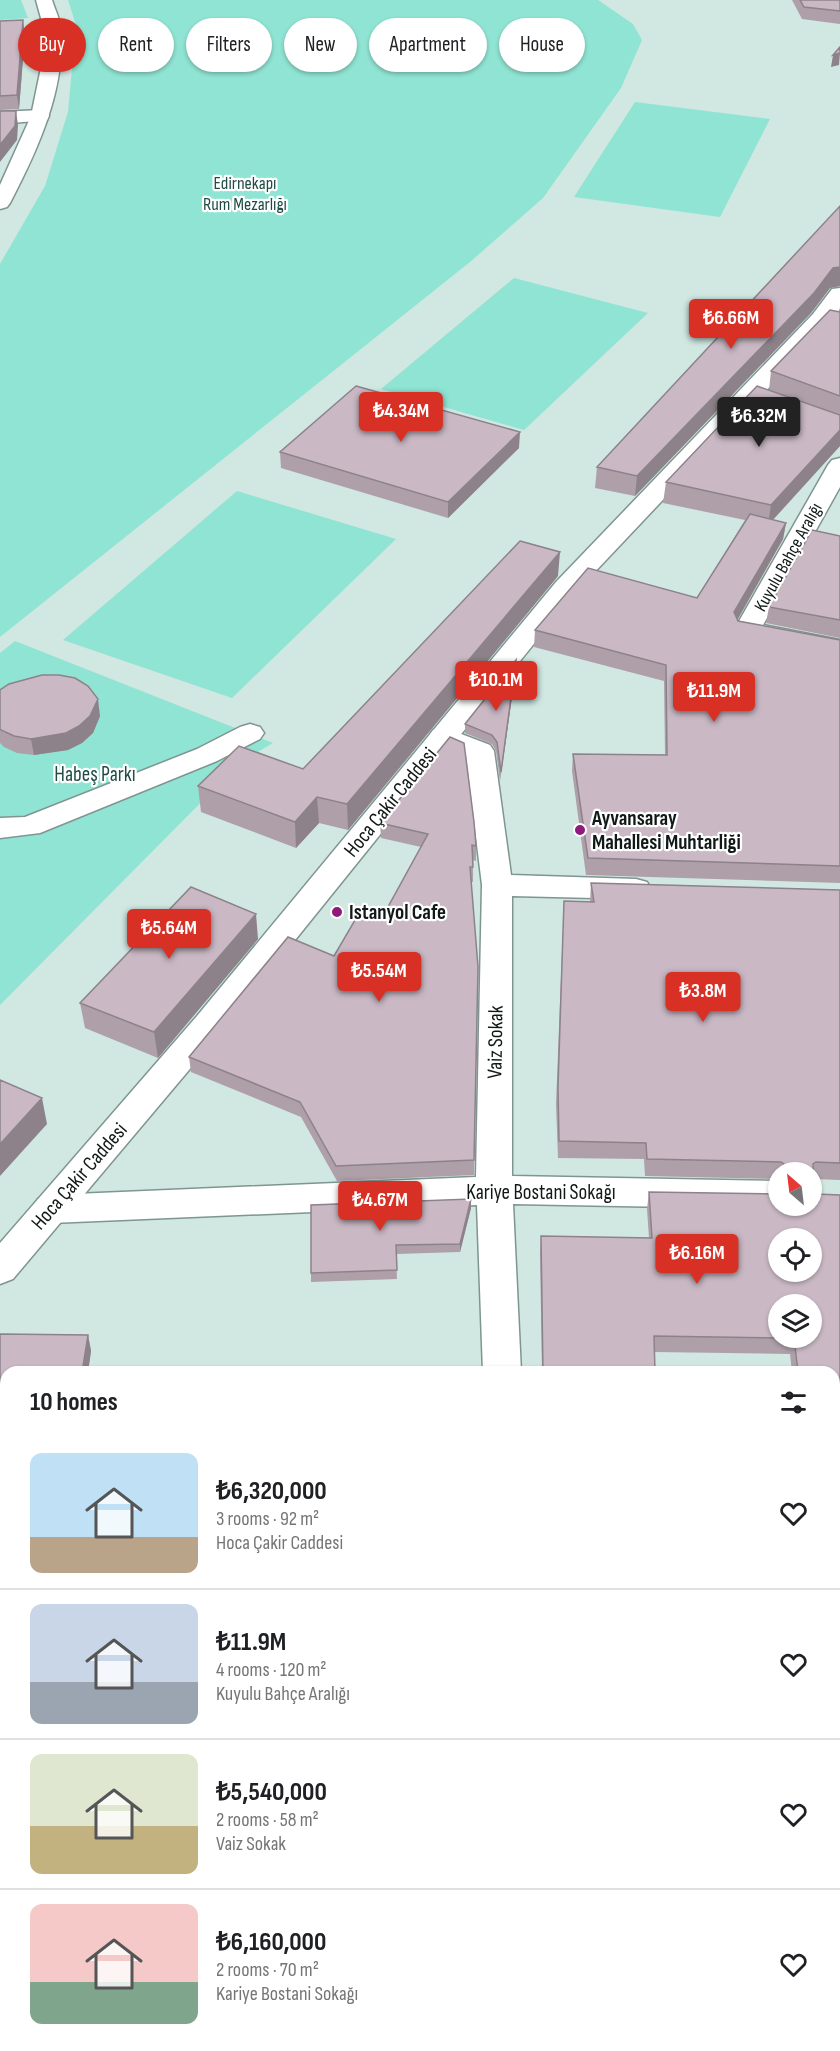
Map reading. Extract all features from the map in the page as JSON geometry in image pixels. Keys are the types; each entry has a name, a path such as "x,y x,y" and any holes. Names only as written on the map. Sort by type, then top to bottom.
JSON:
{"street":[{"path":"0,203 18,169 40,116 52,58 53,29 44,0"},
{"path":"0,118 40,116"},
{"name":"Hoca Çakir Caddesi","path":"0,1269 209,1024 565,588 760,398 831,322 840,294"},
{"name":"Kuyulu Bahçe Aralığı","path":"840,465 747,630 840,648"},
{"path":"0,828 29,826 207,755 250,733"},
{"name":"Vaiz Sokak","path":"443,736 480,751 497,885 494,1190 502,1366"},
{"path":"497,885 662,890"},
{"name":"Kariye Bostani Sokağı","path":"51,1209 494,1190 768,1195"}],"green space":[{"path":"0,0 21,0 28,18 0,20"},
{"name":"Edirnekapı Rum Mezarlığı","path":"68,0 598,0 633,24 642,40 621,88 543,198 470,262 0,637 0,264 45,186 68,112 72,72 86,72 86,18 74,18"},
{"path":"635,102 770,119 720,217 574,197"},
{"path":"514,278 648,313 524,430 381,389"},
{"path":"237,491 396,539 232,698 63,640"},
{"name":"Habeş Parkı","path":"15,641 273,743 242,761 0,1005 0,653"}],"building":[{"path":"800,0 840,0 840,11 804,7"},
{"path":"18,20 17,95 0,96 0,21"},
{"path":"0,111 16,111 15,126 0,145"},
{"path":"840,206 840,267 833,268 814,293 637,476 597,467"},
{"path":"830,310 840,312 840,396 771,371"},
{"path":"356,386 520,432 448,502 280,452"},
{"path":"757,386 840,415 840,430 771,505 666,482"},
{"path":"750,514 786,523 734,612 738,621 840,640 840,866 588,858 573,754 667,755 666,665 535,630 588,568 697,598"},
{"path":"812,530 840,536 840,620 769,607"},
{"path":"520,541 560,552 347,804 317,797 295,822 198,786 239,746 303,769"},
{"path":"516,660 501,772 497,742 492,735 465,724"},
{"path":"42,675 75,678 88,686 98,699 90,716 79,726 66,733 31,739 14,736 1,730 0,690 9,684"},
{"path":"450,737 464,743 476,846 472,845 473,867 470,867 478,967 474,1160 336,1166 300,1102 189,1057 288,937 334,956 362,908 384,914 428,834 380,823"},
{"path":"591,883 840,890 840,1163 647,1159 646,1143 559,1141 558,1087 564,901 594,902"},
{"path":"191,887 256,914 154,1032 80,1003"},
{"path":"0,1080 42,1098 0,1144"},
{"path":"649,1192 768,1194 768,1216 822,1216 822,1194 840,1195 840,1366 797,1366 795,1348 822,1348 822,1294 768,1294 768,1338 654,1336 655,1366 543,1366 541,1236 652,1238"},
{"path":"471,1199 460,1244 396,1245 397,1270 311,1273 311,1205"},
{"path":"0,1334 88,1335 83,1366 0,1366"}],"place":[{"name":"Ayvansaray Mahallesi Muhtarliği","path":"580,830"},
{"name":"Istanyol Cafe","path":"337,912"}]}
